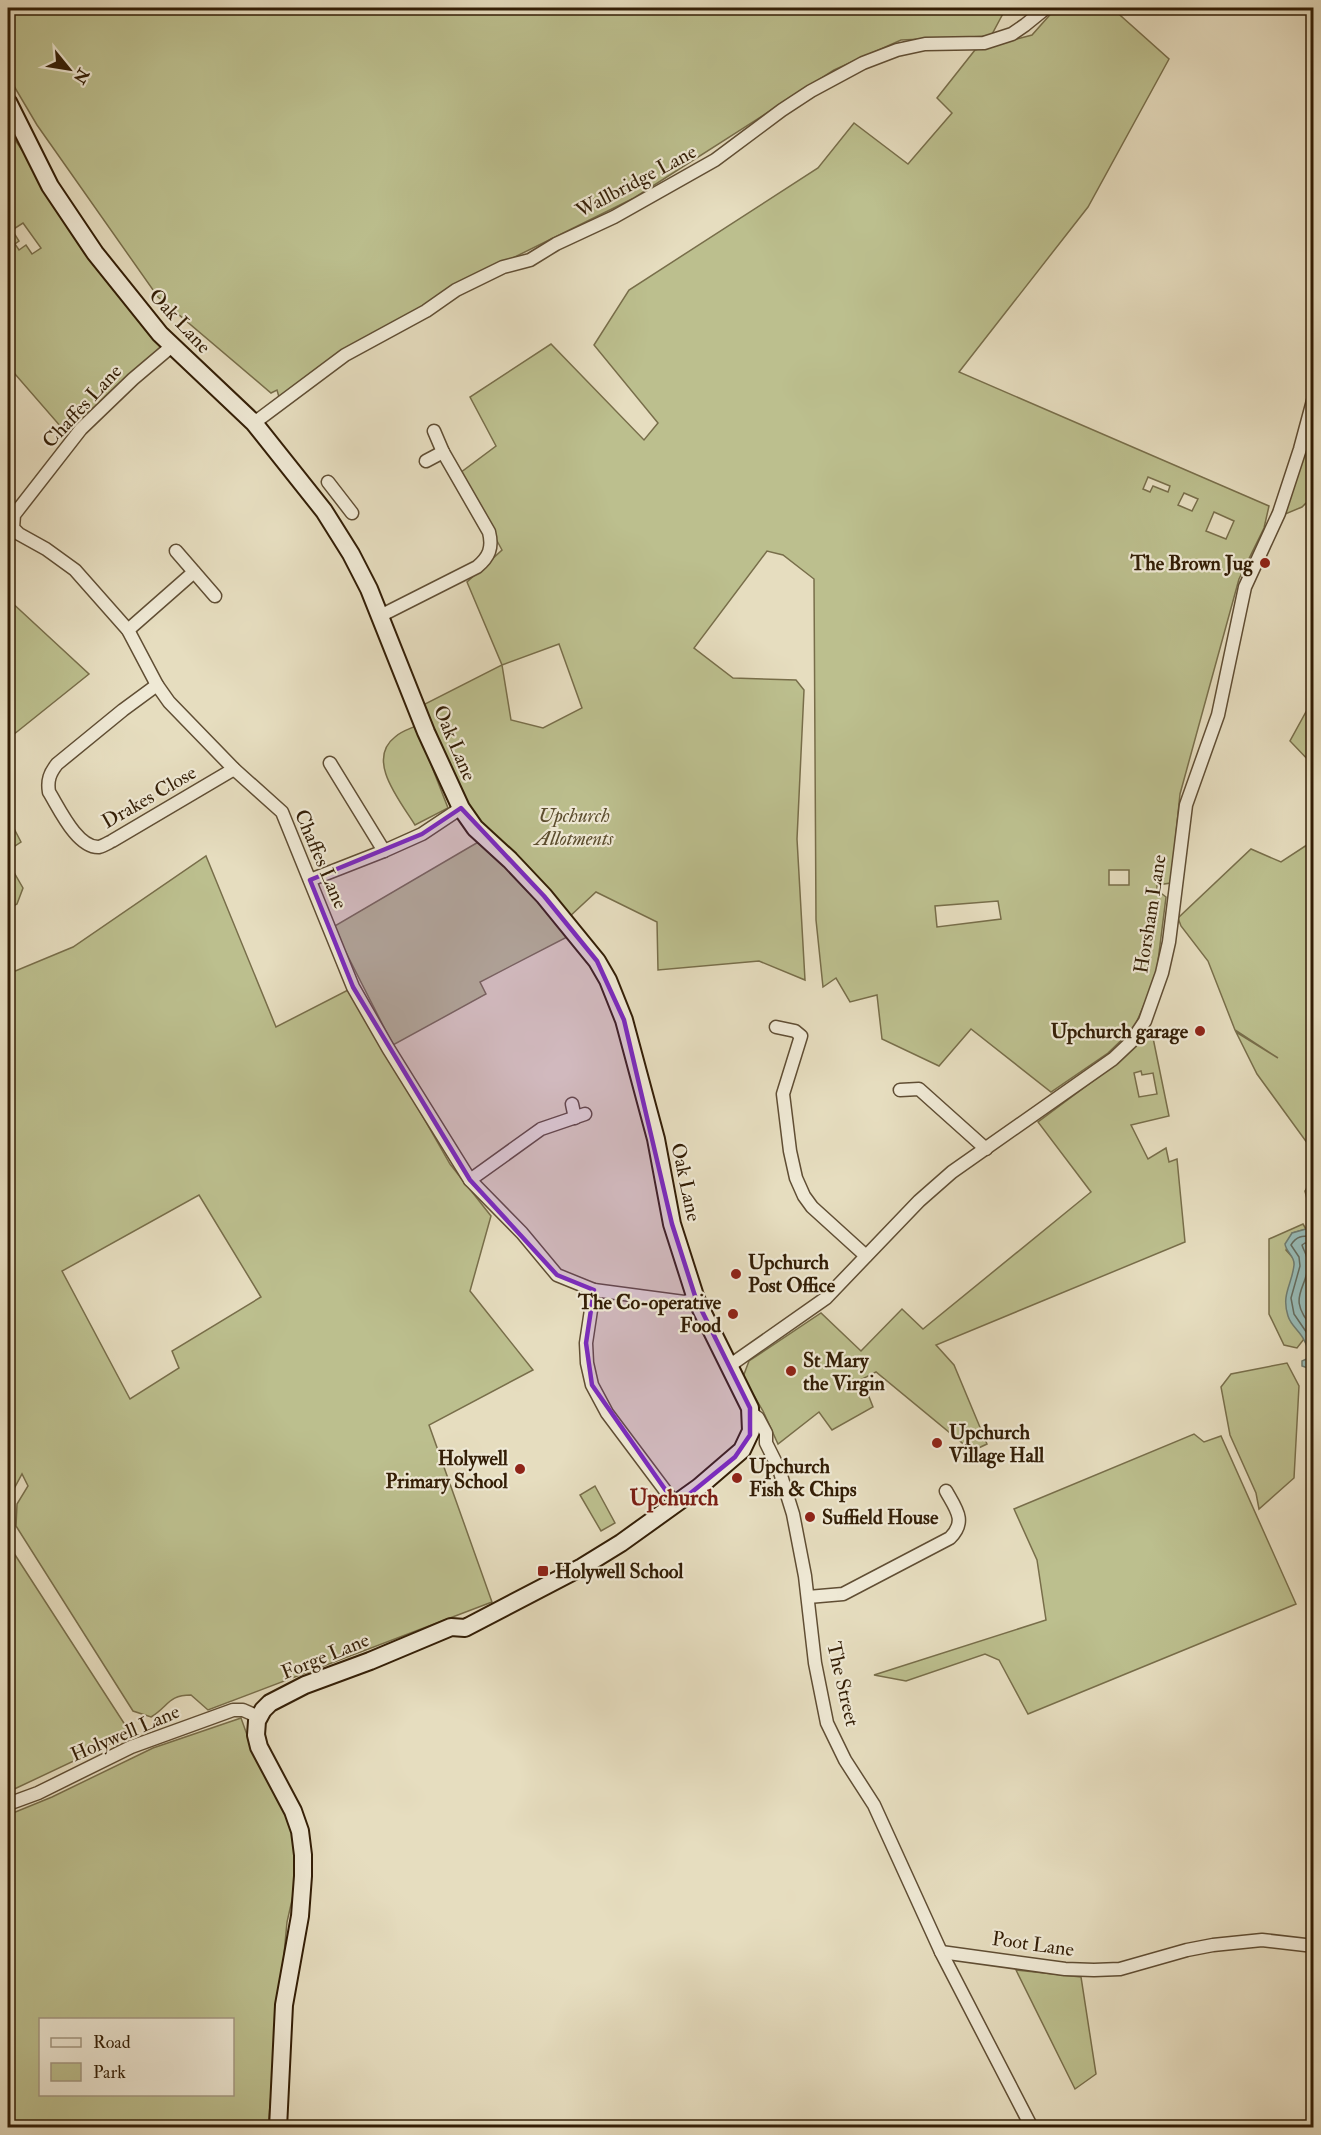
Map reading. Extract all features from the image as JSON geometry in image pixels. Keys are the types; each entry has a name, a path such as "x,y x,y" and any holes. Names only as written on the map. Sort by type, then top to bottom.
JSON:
{"street":[{"name":"Wallbridge Lane","path":"254,423 345,355 426,311 456,290 503,267 530,260 556,244 614,217 715,160 782,110 863,63 897,50 925,44 984,43 1011,34 1025,26 1046,8"},
{"name":"Oak Lane","path":"8,102 50,186 94,253 134,304 172,346 254,423 324,511 360,572 430,741 461,808 475,828 510,860 572,929 597,961 608,980 624,1020 636,1062 656,1139 672,1224 696,1299 751,1413 746,1443"},
{"name":"Chaffes Lane","path":"172,346 133,379 81,429 14,515 10,528 46,549 75,570 128,630 157,685 169,702 234,769 282,812 353,987 470,1180 522,1233 556,1275 594,1290 684,1302 696,1299"},
{"name":"Horsham Lane","path":"729,1366 823,1301 938,1184 1119,1054 1136,1035 1152,1007 1169,942 1186,805 1218,715 1245,587 1279,513 1300,450 1314,397"},
{"path":"380,616 477,567 486,560 492,546 489,532 443,452 434,431"},
{"path":"426,460 443,452"},
{"path":"328,482 352,513"},
{"path":"324,511 340,497"},
{"path":"176,552 215,596"},
{"path":"128,630 194,572"},
{"name":"Drakes Close","path":"157,685 57,764 50,773 49,792 77,836 84,843 100,847 112,842 234,769"},
{"path":"330,763 384,851"},
{"path":"310,880 422,834 461,808"},
{"path":"776,1027 795,1031 801,1036 783,1094 790,1151 799,1186 815,1210 866,1256"},
{"path":"900,1090 919,1089 986,1149"},
{"path":"470,1180 541,1130 580,1116 572,1104"},
{"path":"594,1290 585,1351 593,1389 607,1413 676,1505"},
{"name":"The Street","path":"751,1413 761,1422 766,1435 766,1443 779,1469 793,1514 808,1597 815,1663 828,1723 844,1760 874,1805 941,1952"},
{"path":"746,1443 766,1443"},
{"name":"Forge Lane","path":"259,1717 273,1701 306,1685 451,1627 465,1628 582,1567 632,1537 676,1505 715,1474 746,1443"},
{"path":"808,1597 843,1594 950,1538 958,1530 960,1520 946,1491"},
{"name":"Holywell Lane","path":"8,1804 38,1793 131,1747 233,1710 245,1711 259,1717"},
{"path":"259,1717 256,1730 258,1743 268,1766 294,1811 300,1831 303,1855 300,1916 284,2005 278,2127"},
{"name":"Poot Lane","path":"941,1952 1065,1969 1094,1970 1120,1969 1213,1945 1262,1940 1314,1946"},
{"path":"941,1952 1032,2127"}],"highlighted area":[{"path":"461,808 544,896 597,961 624,1020 672,1224 696,1299 750,1408 750,1435 735,1457 676,1505 592,1385 586,1343 594,1290 557,1275 470,1180 353,987 310,880 422,834"}],"green space":[{"path":"8,8 1006,8 991,36 901,40 834,70 634,198 450,289 279,397 277,390 271,393 158,297 37,125 8,76"},
{"name":"Upchurch Allotments","path":"1056,8 1112,8 1169,59 1088,207 959,372 1269,506 1264,528 1239,579 1180,794 1171,883 1157,885 1157,890 1166,897 1156,977 1134,1028 1108,1053 1051,1092 971,1029 939,1066 882,1039 877,995 850,1002 836,978 823,987 816,920 814,579 783,555 767,551 694,648 733,678 796,680 804,690 797,839 805,980 759,961 658,970 657,922 596,892 568,918 475,821 421,706 502,665 467,582 502,550 460,473 496,446 470,397 551,344 644,440 658,423 594,345 629,290 818,168 854,123 908,164 952,113 937,98 975,50 1032,35","holes":["1148,477 1170,486 1168,492 1153,486 1150,492 1143,489","1184,493 1198,499 1192,511 1178,505","1214,512 1234,521 1226,539 1206,531","559,644 582,708 543,728 511,720 502,665","1109,870 1129,870 1129,885 1109,885","998,901 1001,919 937,927 935,906"]},
{"path":"8,130 161,348 68,435 8,366","holes":["23,223 41,248 32,254 26,245 19,250 15,244 19,241 12,230"]},
{"path":"1312,427 1314,428 1313,500 1311,498 1302,507 1283,515"},
{"path":"8,599 89,674 8,739"},
{"path":"1313,699 1313,765 1290,741"},
{"path":"416,726 448,808 415,825 388,781 383,757 387,746 395,737"},
{"path":"8,817 21,842 9,850 8,862"},
{"path":"480,841 517,877 569,936 480,982 486,994 393,1045 333,927"},
{"path":"1313,841 1313,1151 1257,1074 1236,1032 1278,1058 1235,1030 1208,961 1181,926 1178,918 1251,849 1281,862"},
{"path":"206,856 276,1027 350,989 450,1164 491,1216 470,1291 533,1370 429,1425 492,1602 208,1710 191,1695 183,1695 173,1699 151,1717 133,1711 16,1526 17,1504 28,1486 22,1474 8,1500 8,974 73,947","holes":["199,1195 261,1297 172,1351 179,1368 130,1399 62,1271"]},
{"path":"8,862 23,888 17,904 8,909"},
{"path":"1151,1028 1169,1116 1131,1125 1148,1159 1166,1148 1169,1162 1177,1159 1185,1242 936,1345 954,1365 987,1444 972,1451 876,1372 862,1379 873,1407 832,1430 819,1412 778,1444 763,1411 743,1377 749,1361 821,1313 861,1351 902,1309 923,1329 1091,1192 1038,1122 1109,1069","holes":["1141,1071 1142,1075 1153,1073 1157,1094 1139,1097 1134,1073"]},
{"path":"1313,1177 1313,1222 1305,1191"},
{"path":"1303,1224 1306,1229 1292,1233 1286,1250 1294,1259 1304,1339 1297,1348 1284,1345 1269,1314 1269,1239"},
{"path":"1287,1363 1299,1386 1294,1478 1259,1509 1256,1493 1230,1435 1221,1387 1231,1374"},
{"path":"1194,1434 1204,1442 1221,1436 1296,1604 1028,1714 999,1660 985,1654 906,1681 874,1675 1046,1620 1037,1560 1014,1509"},
{"path":"595,1486 615,1523 601,1531 580,1495"},
{"path":"8,1544 131,1734 8,1792"},
{"path":"241,1718 256,1760 292,1823 297,1878 287,1922 268,2127 8,2128 8,1815 52,1797 153,1748"},
{"path":"1016,1970 1081,1977 1096,2074 1075,2089"}],"water":[{"path":"1306,1229 1313,1230 1313,1370 1302,1366 1302,1361 1311,1357 1302,1337 1289,1320 1286,1308 1286,1295 1294,1265 1285,1244 1292,1233"}],"place":[{"name":"The Brown Jug","path":"1265,563"},
{"name":"Upchurch garage","path":"1200,1031"},
{"name":"Upchurch Post Office","path":"736,1274"},
{"name":"The Co-operative Food","path":"733,1314"},
{"name":"St Mary the Virgin","path":"791,1371"},
{"name":"Upchurch Village Hall","path":"937,1443"},
{"name":"Holywell Primary School","path":"520,1469"},
{"name":"Upchurch Fish & Chips","path":"737,1478"},
{"name":"Suffield House","path":"810,1517"},
{"name":"Holywell School","path":"543,1571"}],"district":[{"name":"Upchurch","path":"674,1498"}]}
